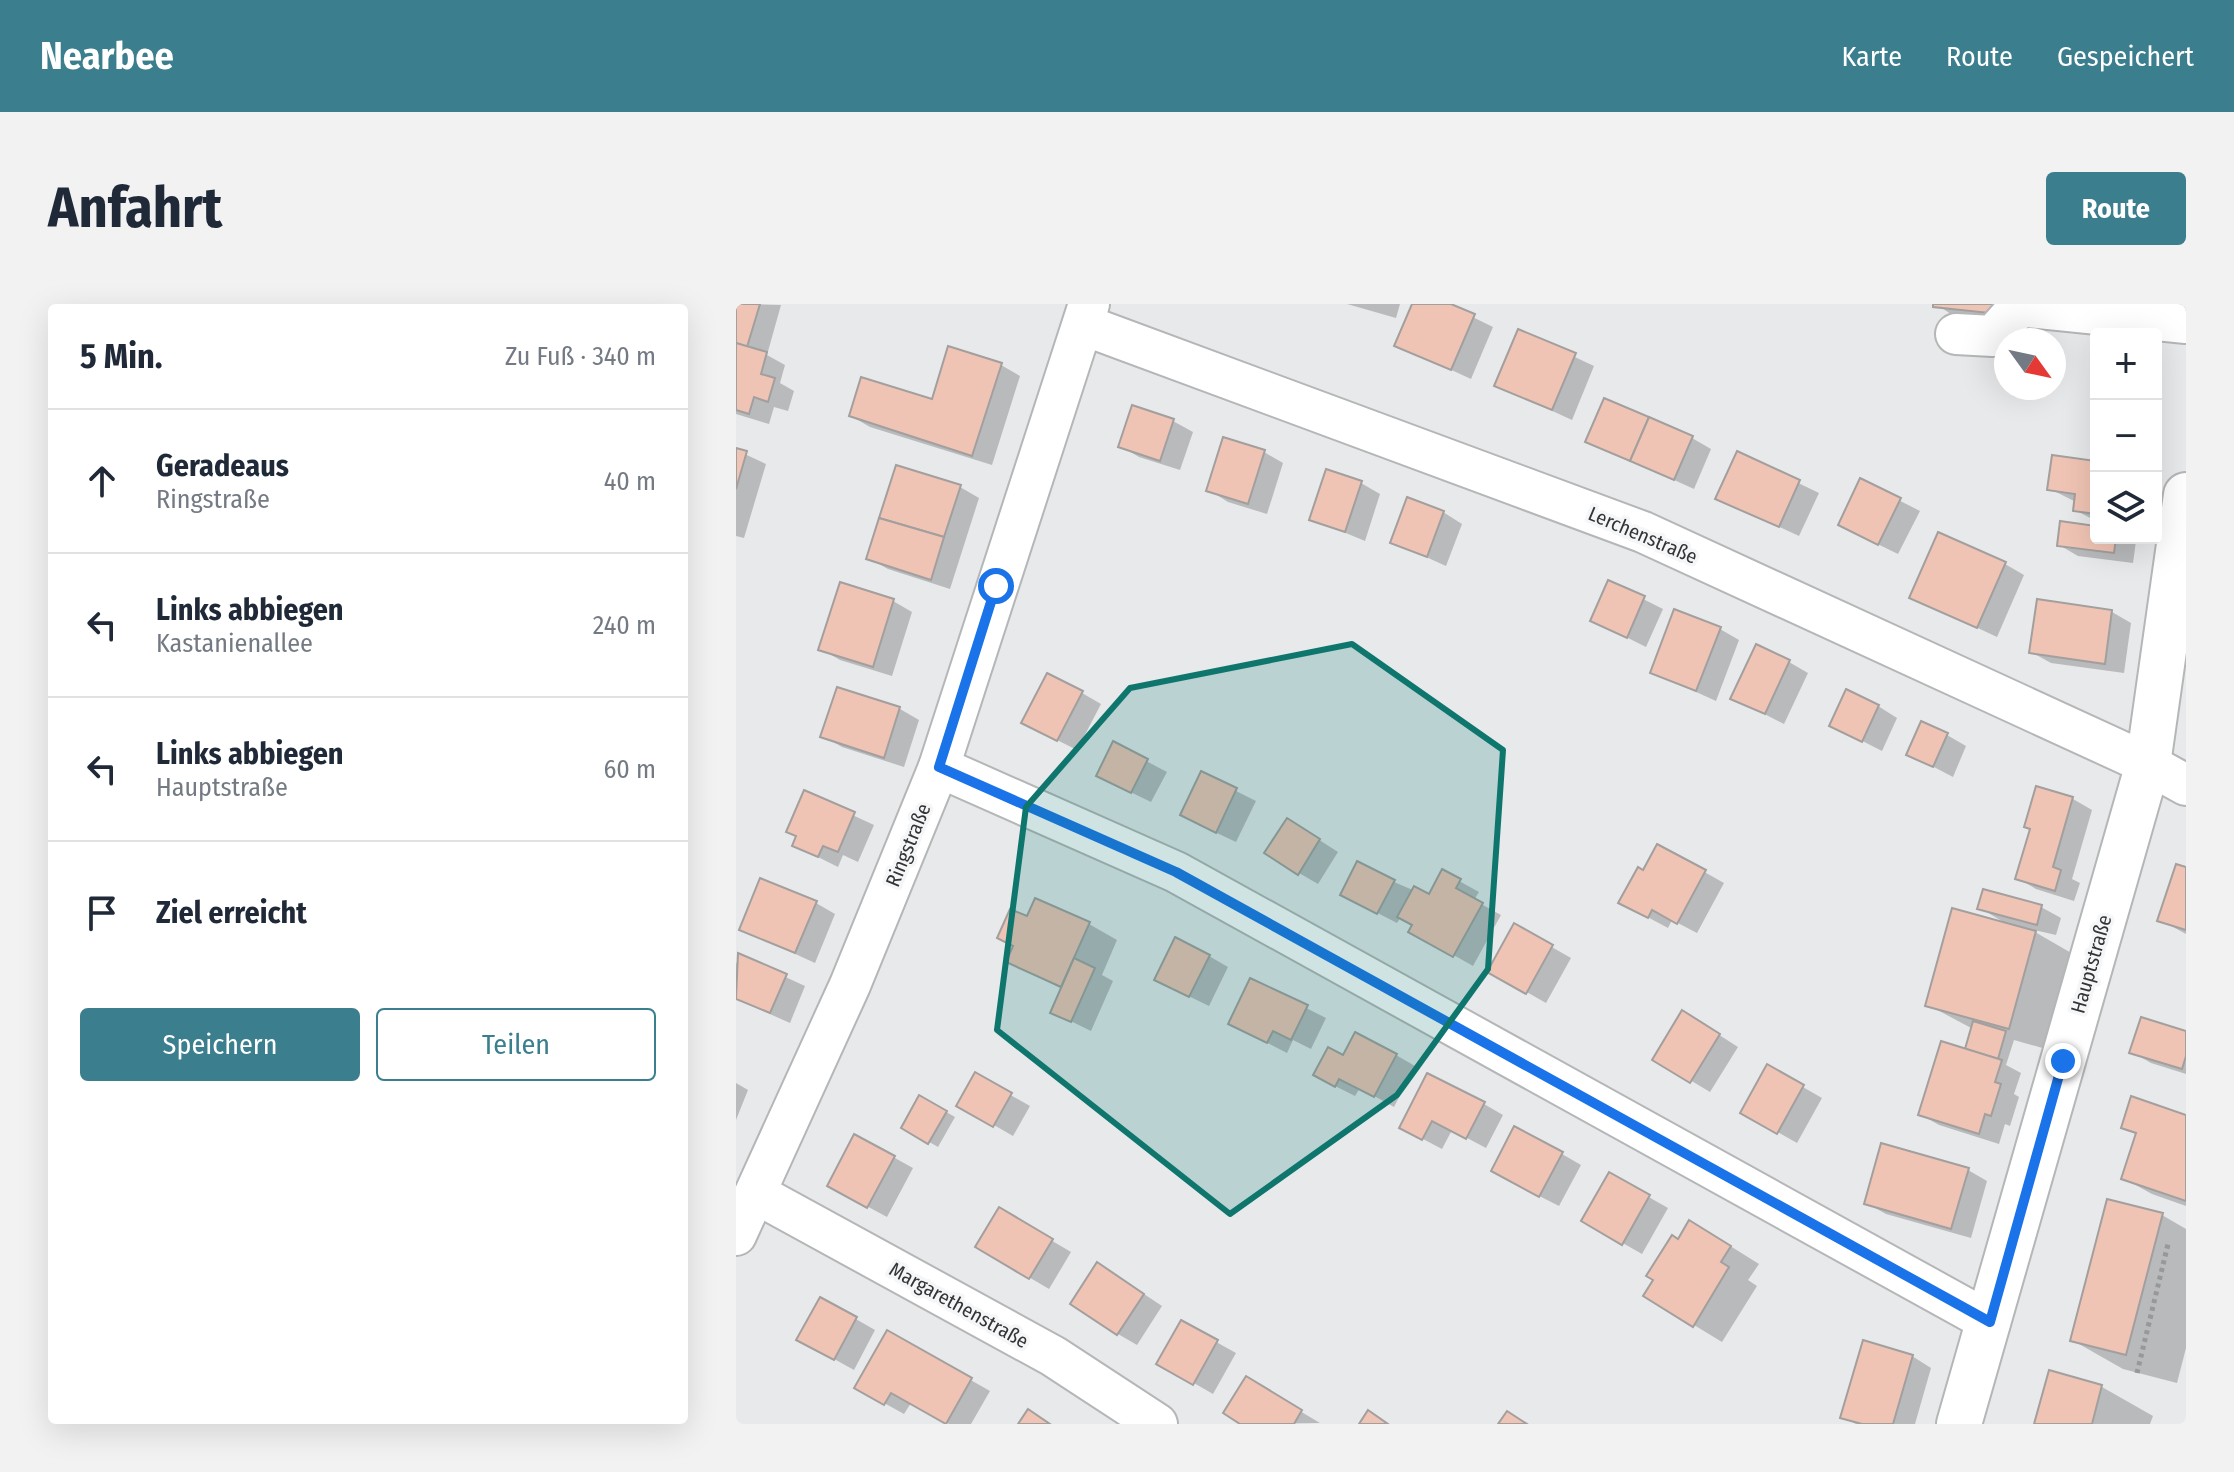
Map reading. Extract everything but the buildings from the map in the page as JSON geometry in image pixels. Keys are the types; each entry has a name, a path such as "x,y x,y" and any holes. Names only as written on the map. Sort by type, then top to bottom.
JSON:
{"main road":[{"name":"Hauptstraße","path":"1959,1424 2148,764 2186,495"}],"street":[{"path":"1956,334 1993,336 2018,308 2027,307 2186,323"},
{"name":"Lerchenstraße","path":"1086,314 1643,532 2148,764 2186,785"},
{"name":"Ringstraße","path":"736,1235 850,985 939,767 1086,314"},
{"path":"939,767 1176,872 1990,1322"},
{"name":"Margarethenstraße","path":"757,1194 1053,1356 1157,1424"}],"path":[{"path":"2137,1373 2168,1244"}],"highlighted area":[{"path":"1352,644 1503,750 1488,969 1397,1095 1230,1214 997,1030 1026,807 1130,688"}],"route":[{"path":"996,586 939,767 1176,872 1990,1322 2063,1061"}]}
